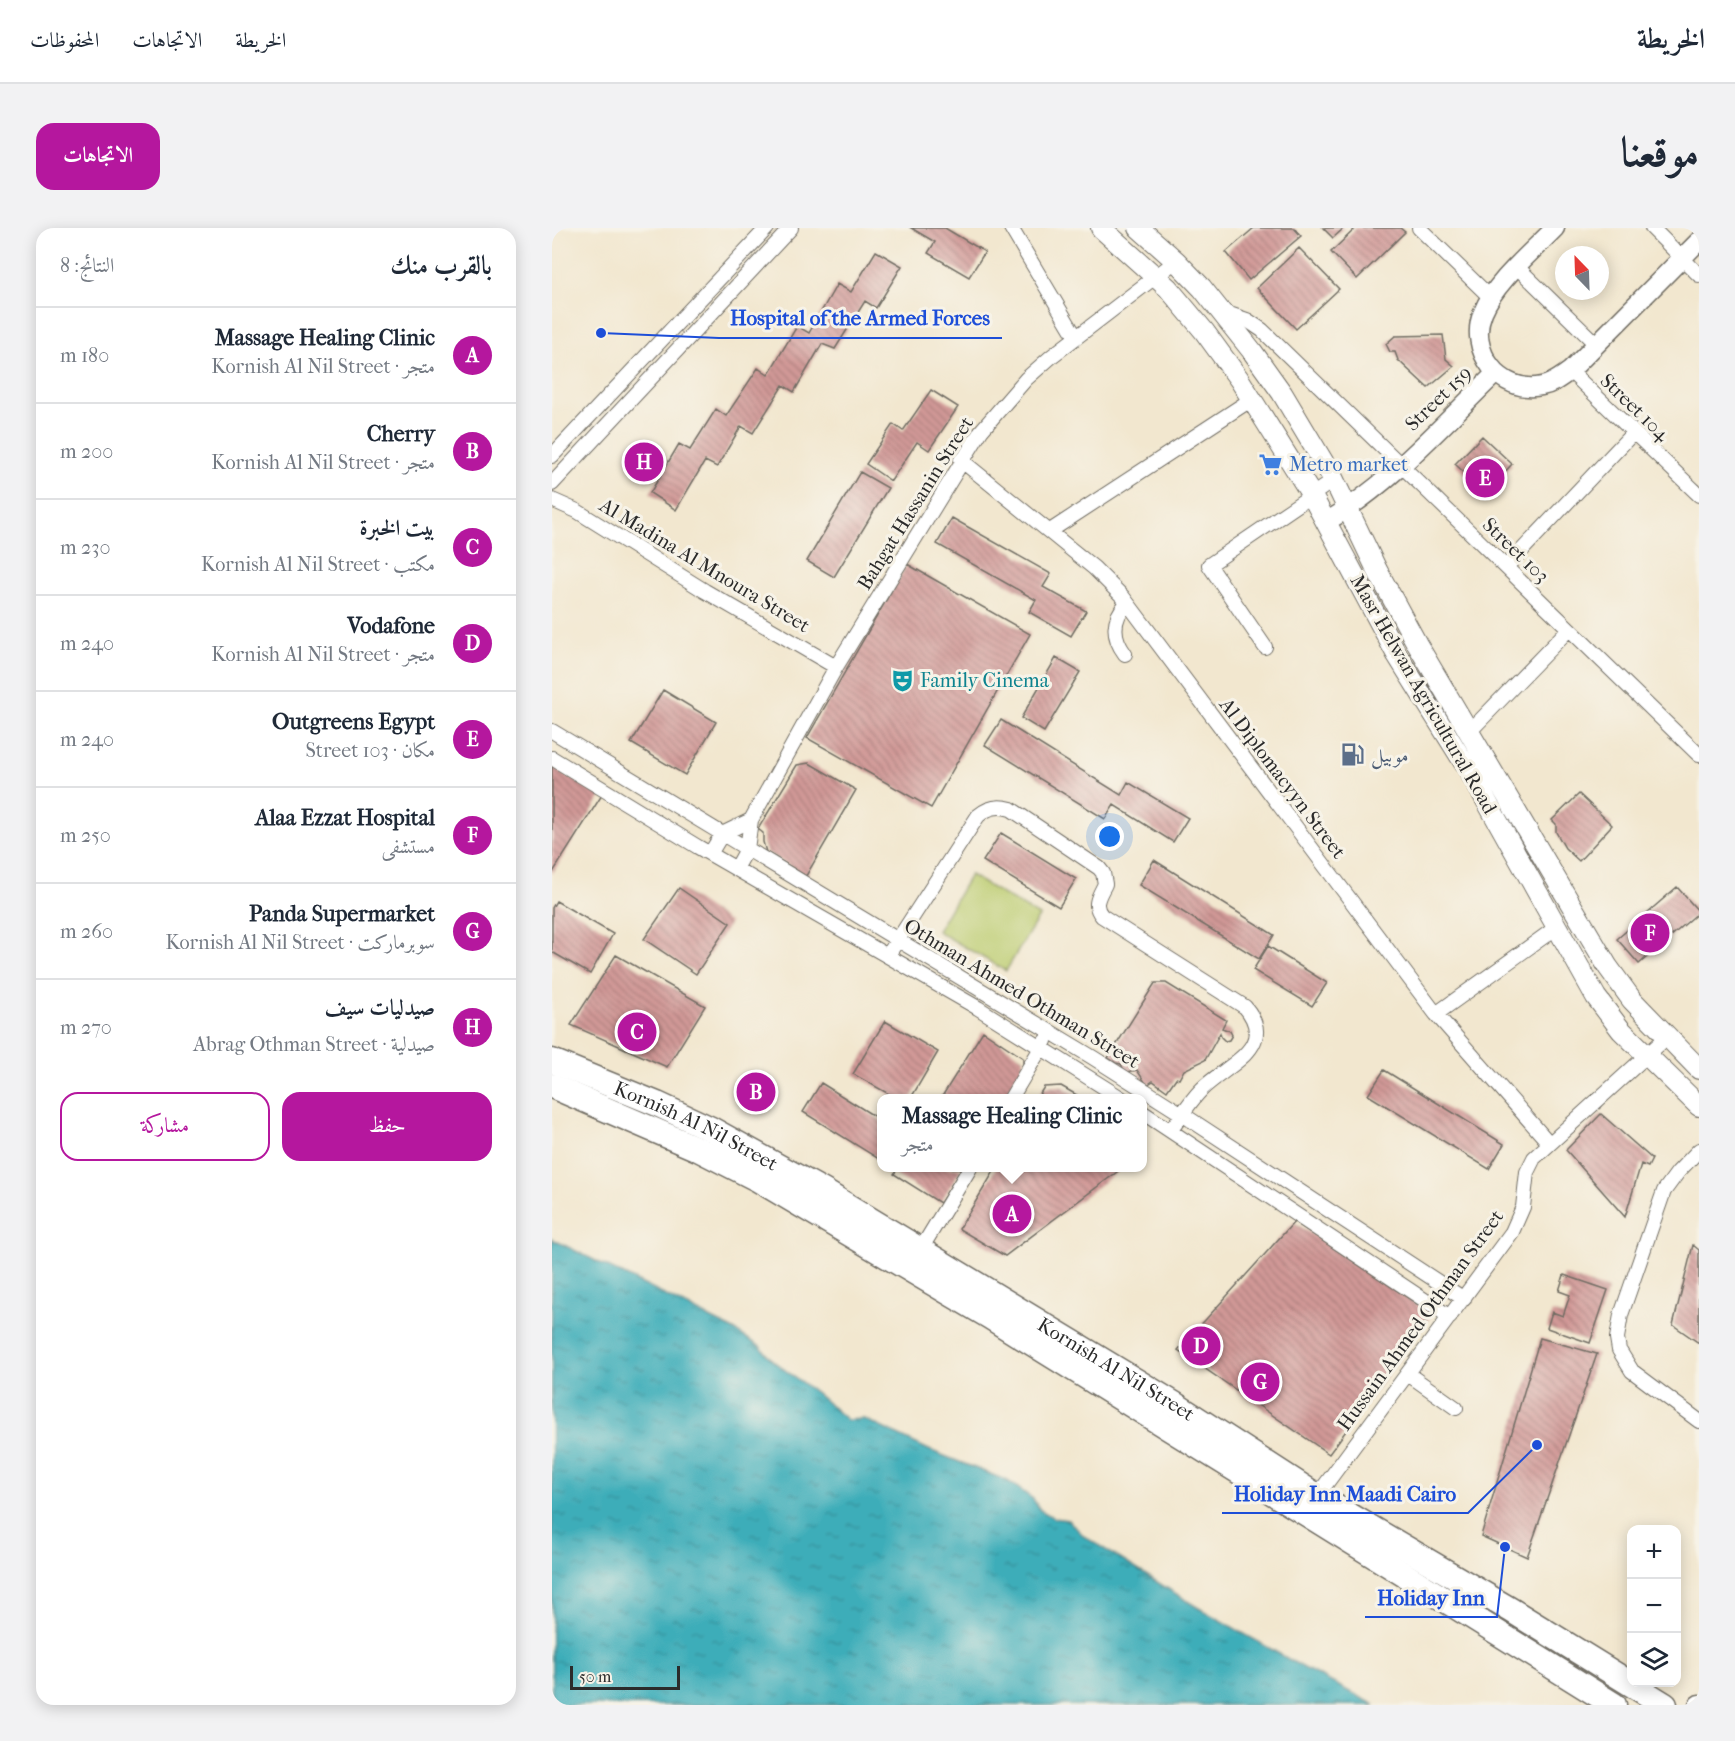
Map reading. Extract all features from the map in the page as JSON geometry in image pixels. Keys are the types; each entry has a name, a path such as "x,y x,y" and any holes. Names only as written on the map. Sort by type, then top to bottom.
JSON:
{"highway":[{"name":"Kornish Al Nil Street","path":"552,1061 711,1129 813,1185 1166,1399 1317,1496 1511,1610 1665,1705"},
{"name":"Kornish Al Nil Street","path":"552,1086 698,1149 757,1179 990,1317 1614,1705"}],"main road":[{"name":"Masr Helwan Agricultural Road","path":"1101,228 1155,277 1204,331 1252,399 1311,494 1396,654 1473,777 1604,1008 1621,1030 1699,1106"},
{"name":"Masr Helwan Agricultural Road","path":"1139,228 1176,261 1221,311 1282,393 1334,480 1396,608 1608,967 1632,1000 1699,1069"}],"street":[{"path":"552,456 767,228"},
{"path":"552,484 791,228"},
{"path":"1011,228 1076,337"},
{"path":"1419,228 1491,298"},
{"path":"1555,228 1491,298 1478,328 1479,345 1485,361 1509,382 1525,387 1541,386 1557,381 1570,371 1699,241"},
{"path":"1652,228 1699,275"},
{"name":"Bahgat Hassanin Street","path":"747,849 751,820 836,667 962,460 1003,404 1026,379 1076,337 1176,261"},
{"path":"1517,267 1597,345"},
{"name":"Street 103","path":"1221,311 1247,320 1262,330 1699,755"},
{"name":"Street 104","path":"1570,371 1699,495"},
{"name":"Street 159","path":"1326,522 1348,509 1401,466 1496,373"},
{"path":"1050,531 1252,399"},
{"path":"1506,567 1634,432"},
{"name":"Al Diplomacyyn Street","path":"962,460 1094,567 1127,603 1436,1014 1549,1143"},
{"path":"1265,647 1209,564 1334,480"},
{"name":"Al Madina Al Mnoura Street","path":"552,500 577,511 705,591 836,667"},
{"path":"1125,654 1119,646 1115,628 1120,610 1127,603"},
{"path":"1470,731 1569,629"},
{"name":"Othman Ahmed Othman Street","path":"552,731 1182,1113 1464,1299"},
{"name":"Othman Ahmed Othman Street","path":"552,758 710,854 888,955 1115,1094"},
{"path":"888,955 978,816 997,807 1011,809 1100,868 1105,884 1096,900 1096,906 1102,916 1245,1008 1252,1015 1256,1024 1256,1034 1249,1053 1203,1089 1171,1130"},
{"path":"710,854 722,834 751,820"},
{"path":"736,869 747,849"},
{"path":"1436,1014 1557,927"},
{"path":"1013,1094 1050,1032"},
{"name":"Hussain Ahmed Othman Street","path":"1317,1496 1512,1232 1522,1207 1527,1172 1534,1158 1667,1036"},
{"path":"1147,1115 1450,1317"},
{"path":"1699,1150 1677,1172 1664,1191 1621,1315 1617,1338 1619,1350 1632,1371 1699,1421"},
{"path":"921,1249 967,1172"},
{"path":"1305,1220 1318,1203"},
{"path":"1408,1374 1456,1408"}],"green space":[{"path":"970,875 1039,916 1006,971 937,931"}],"water":[{"path":"552,1239 732,1329 761,1347 773,1361 847,1420 864,1419 929,1450 1008,1481 1033,1499 1040,1510 1054,1518 1068,1520 1085,1537 1197,1607 1304,1668 1375,1705 552,1705"}],"building":[{"path":"911,228 945,228 985,252 969,277 928,253 935,242"},
{"path":"1254,228 1294,228 1301,236 1249,280 1226,252"},
{"path":"1323,228 1344,228 1333,238"},
{"path":"1356,228 1400,228 1405,232 1357,279 1331,252"},
{"path":"1299,248 1339,289 1296,329 1257,288"},
{"path":"876,251 902,266 876,308 865,301 835,349 822,344 794,392 783,385 753,433 741,426 717,467 705,461 676,510 650,493 679,444 690,450 716,409 726,416 758,368 768,375 797,326 809,333 837,284 851,292"},
{"path":"1443,335 1446,359 1454,366 1428,388 1398,360 1395,352 1390,352 1386,344 1395,336"},
{"path":"931,390 958,407 929,450 917,442 891,481 866,464 893,424 903,431"},
{"path":"1482,436 1512,464 1486,493 1455,464"},
{"path":"860,472 888,488 834,577 807,561"},
{"path":"952,518 1051,574 1043,587 1086,611 1071,636 1029,612 1036,600 937,544"},
{"path":"907,564 1030,634 931,808 807,738"},
{"path":"1056,658 1080,672 1044,732 1021,718"},
{"path":"663,690 716,722 685,775 631,743"},
{"path":"1001,720 1121,795 1128,782 1188,818 1173,842 1114,805 1105,819 985,745"},
{"path":"809,763 856,790 806,876 766,852 763,833 758,829 797,765"},
{"path":"552,766 602,795 552,874"},
{"path":"1579,794 1612,825 1579,861 1565,848 1556,832 1556,824 1552,820"},
{"path":"1001,833 1076,879 1059,907 983,861"},
{"path":"1154,860 1274,935 1259,959 1139,885"},
{"path":"1677,887 1699,912 1639,964 1617,939"},
{"path":"679,888 730,923 696,974 644,939"},
{"path":"556,901 613,934 590,974 552,952 552,908"},
{"path":"1268,946 1327,983 1312,1006 1253,970"},
{"path":"616,955 705,1006 667,1067 571,1025"},
{"path":"1155,983 1166,983 1226,1020 1222,1028 1230,1031 1232,1035 1229,1040 1225,1041 1220,1033 1205,1060 1184,1070 1167,1091 1153,1081 1147,1085 1137,1070 1127,1072 1121,1064 1108,1058"},
{"path":"885,1021 938,1052 913,1094 889,1094 853,1074"},
{"path":"983,1031 1023,1058 1023,1069 1007,1094 944,1094"},
{"path":"1384,1070 1504,1144 1489,1169 1368,1095"},
{"path":"821,1083 877,1118 877,1158 803,1112"},
{"path":"1061,1086 1075,1094 1040,1094 1044,1087"},
{"path":"1601,1114 1652,1159 1648,1167 1641,1164 1625,1217 1566,1150"},
{"path":"895,1172 959,1172 940,1203 894,1174"},
{"path":"994,1172 1117,1172 1005,1256 959,1229"},
{"path":"1294,1222 1432,1314 1329,1454 1178,1350"},
{"path":"1693,1245 1699,1250 1699,1343 1673,1325"},
{"path":"1564,1275 1608,1290 1590,1343 1547,1328 1552,1312 1563,1316 1570,1295 1559,1291"},
{"path":"1540,1338 1597,1354 1527,1557 1481,1536"}],"place":[{"name":"Hospital of the Armed Forces","path":"601,333"},
{"name":"صيدليات سيف","path":"644,462"},
{"name":"Metro market","path":"1271,464"},
{"name":"Outgreens Egypt","path":"1485,478"},
{"name":"Family Cinema","path":"902,680"},
{"name":"موبيل","path":"1353,755"},
{"name":"Alaa Ezzat Hospital","path":"1650,933"},
{"name":"بيت الخبرة","path":"637,1032"},
{"name":"Cherry","path":"756,1092"},
{"name":"Massage Healing Clinic","path":"1012,1214"},
{"name":"Vodafone","path":"1201,1346"},
{"name":"Panda Supermarket","path":"1260,1382"},
{"name":"Holiday Inn Maadi Cairo","path":"1537,1445"},
{"name":"Holiday Inn","path":"1505,1547"}]}
